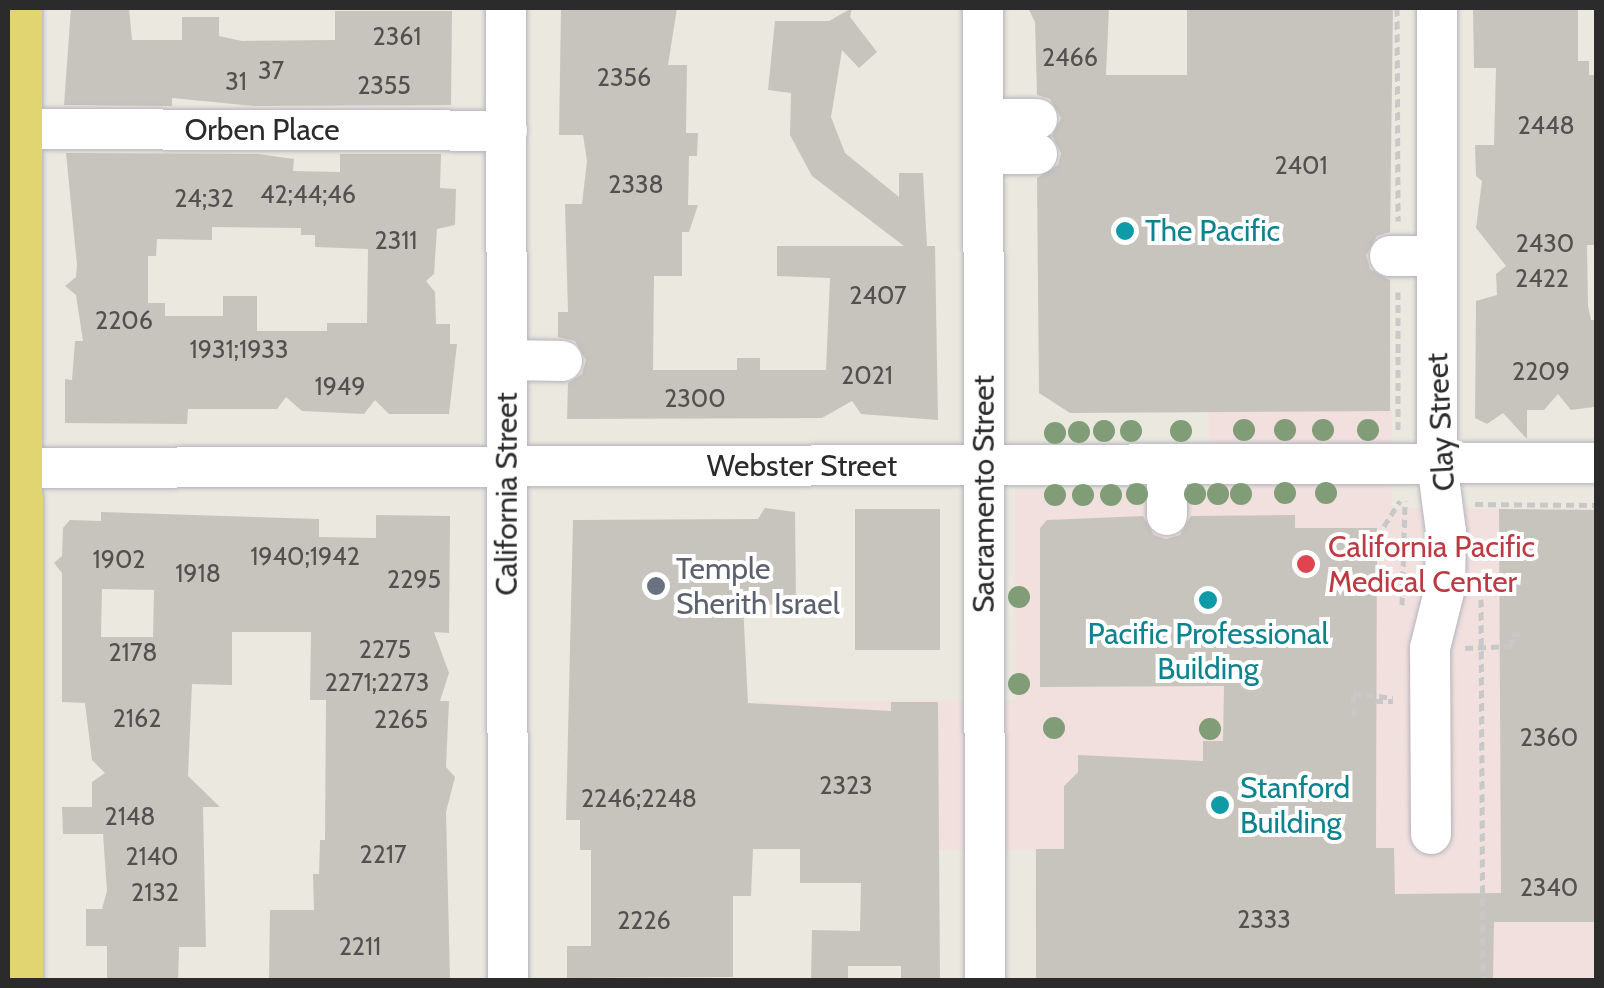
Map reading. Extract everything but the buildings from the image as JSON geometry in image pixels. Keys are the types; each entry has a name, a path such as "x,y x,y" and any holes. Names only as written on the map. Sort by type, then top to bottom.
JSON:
{"main road":[{"path":"16,8 12,468 18,980"}],"street":[{"name":"California Street","path":"506,8 508,980"},
{"name":"Sacramento Street","path":"983,8 985,980"},
{"name":"Clay Street","path":"1431,834 1430,648 1445,580 1445,488 1437,463 1436,8"},
{"name":"Orben Place","path":"17,129 507,131"},
{"path":"983,136 1037,136"},
{"path":"1390,256 1437,256"},
{"path":"507,360 562,360"},
{"name":"Webster Street","path":"12,468 1596,463"},
{"path":"1167,464 1167,515"}],"path":[{"path":"1400,483 1401,596"},
{"path":"1377,537 1400,501"},
{"path":"1481,522 1481,504 1596,505"},
{"path":"1481,594 1483,980"},
{"path":"1465,648 1512,646 1512,634 1522,634"},
{"path":"1354,716 1353,693 1386,694"},
{"path":"1376,702 1393,701"}],"shaded area":[{"name":"California Pacific Medical Center","path":"1391,43 1392,508 1596,509 1596,980 1036,980 1035,850 754,850 754,702 1016,700 1015,490 1209,489 1207,44"}],"place":[{"name":"The Pacific","path":"1125,231"},
{"name":"California Pacific Medical Center","path":"1306,564"},
{"name":"Temple Sherith Israel","path":"656,586"},
{"name":"Pacific Professional Building","path":"1208,600"},
{"name":"Stanford Building","path":"1220,805"}]}
